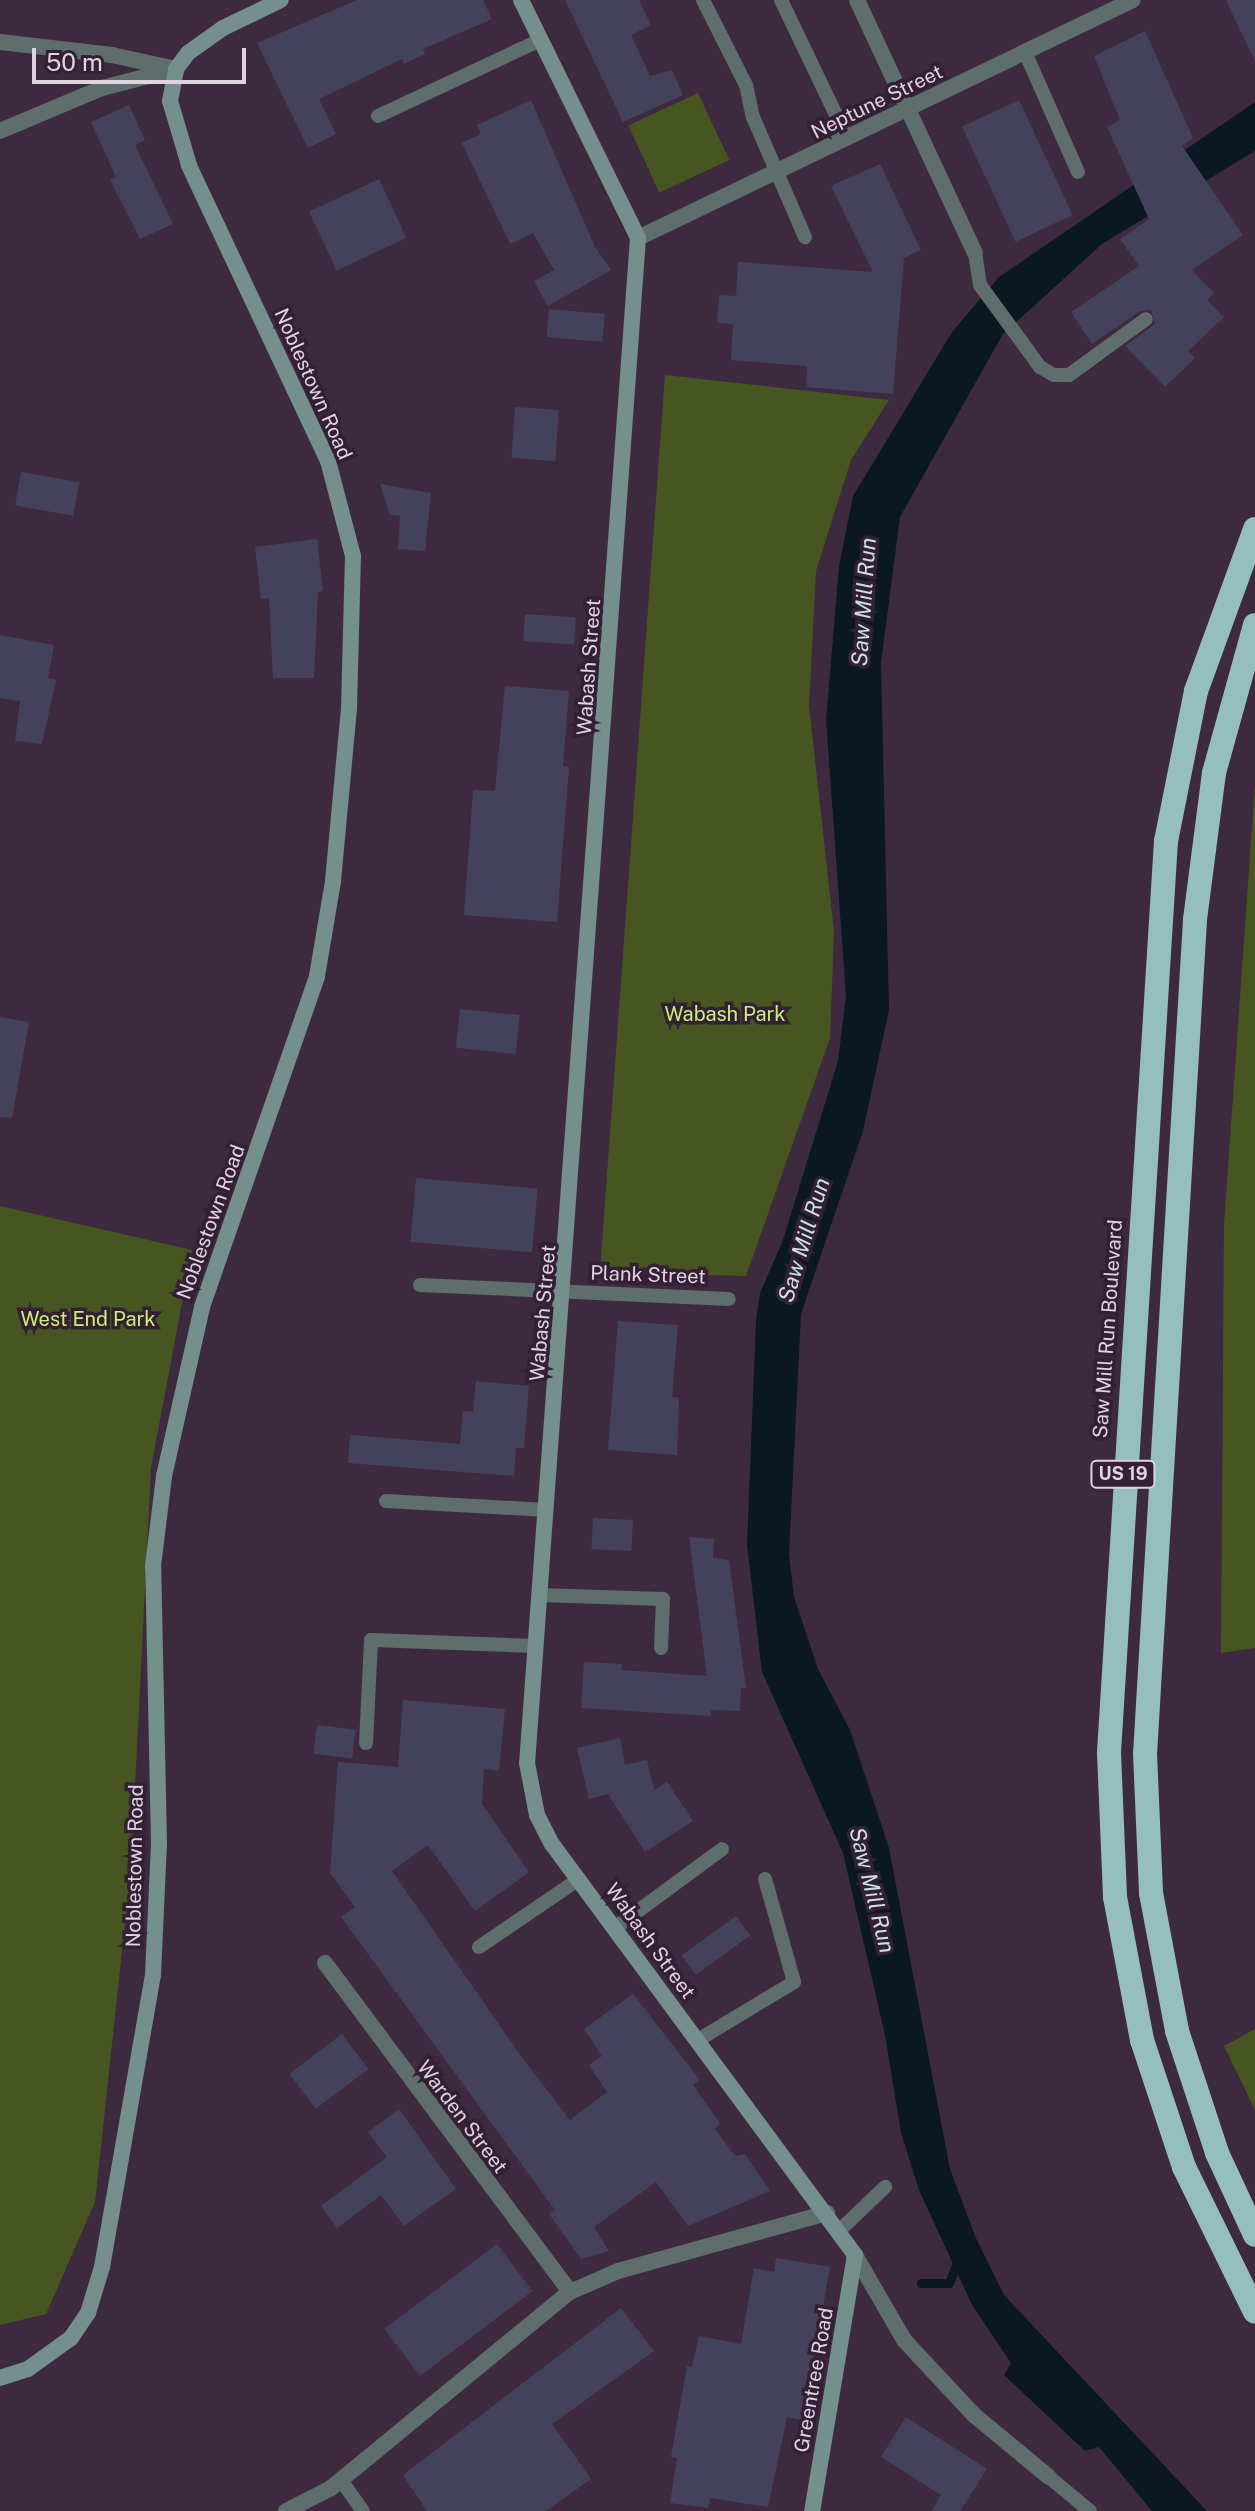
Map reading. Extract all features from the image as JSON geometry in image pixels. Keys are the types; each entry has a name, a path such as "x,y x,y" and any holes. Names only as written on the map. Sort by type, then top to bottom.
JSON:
{"highway":[{"name":"Saw Mill Run Boulevard","path":"1255,529 1196,691 1166,841 1109,1753 1115,1897 1142,2040 1184,2167 1255,2312"},
{"name":"US 19","path":"1255,625 1224,730 1201,861 1145,1754 1151,1893 1177,2031 1217,2153 1255,2235"}],"main road":[{"path":"521,0 638,238"},
{"path":"176,69 203,41 272,2"},
{"name":"Noblestown Road","path":"0,2378 28,2369 71,2338 88,2313 102,2267 153,1975 159,1844 153,1566 164,1476 202,1307 317,976 333,881 349,708 353,556 343,516 328,461 174,127 170,101 176,69"},
{"name":"Wabash Street","path":"638,238 565,1292 527,1763 532,1796 552,1844 855,2255"},
{"name":"Greentree Road","path":"812,2511 855,2255"}],"street":[{"path":"857,0 975,253"},
{"name":"Neptune Street","path":"638,238 1133,0"},
{"path":"0,42 112,55 176,69"},
{"path":"0,131 102,88 176,69"},
{"name":"Warden Street","path":"325,1963 570,2292"},
{"path":"286,2511 341,2480 570,2292 618,2271 827,2213"},
{"name":"Wabash Street","path":"855,2255 904,2340 974,2415 1049,2477"}],"lane":[{"path":"703,0 746,85 753,117 805,237"},
{"path":"781,0 847,138"},
{"path":"378,116 540,40"},
{"path":"1025,52 1078,172"},
{"path":"975,253 980,285 1017,329 1040,367 1069,375 1146,319"},
{"name":"Plank Street","path":"420,1285 729,1299"},
{"path":"386,1501 546,1510"},
{"path":"539,1595 663,1599 661,1648"},
{"path":"366,1743 371,1640 535,1646"},
{"path":"615,1928 722,1849"},
{"path":"479,1947 579,1879"},
{"path":"698,2040 794,1982 765,1879"},
{"path":"839,2231 885,2187"},
{"path":"1049,2477 1090,2511"},
{"path":"341,2480 363,2511"}],"green space":[{"path":"698,93 729,160 659,193 628,126"},
{"name":"Wabash Park","path":"665,375 889,400 851,460 816,571 809,706 834,932 830,1038 746,1276 600,1272"},
{"path":"1255,784 1255,1648 1221,1653 1224,1225"},
{"name":"West End Park","path":"0,1206 192,1250 151,1468 131,1867 95,2202 46,2314 0,2325"},
{"path":"1255,2029 1255,2110 1224,2046"}],"water":[{"name":"Saw Mill Run","path":"1255,102 1255,151 1102,244 1003,334 900,517 881,663 889,1010 863,1131 801,1314 789,1554 794,1597 818,1669 850,1730 889,1848 950,2169 976,2238 1004,2295 1207,2511 1152,2511 1099,2447 1085,2451 1004,2375 1011,2363 972,2305 919,2190 901,2133 885,2035 843,1853 762,1672 747,1545 756,1320 760,1293 783,1240 838,1061 846,996 826,720 839,566 853,496 952,332 999,277"}],"building":[{"path":"357,0 483,0 492,19 423,49 425,54 404,64 402,59 319,99 336,134 308,148 257,43"},
{"path":"565,0 639,0 651,25 631,35 650,76 672,70 683,95 623,122"},
{"path":"1226,0 1255,0 1255,62"},
{"path":"1145,31 1193,138 1182,146 1243,235 1192,270 1214,293 1207,300 1224,317 1188,351 1195,358 1165,387 1125,346 1155,324 1151,310 1140,311 1092,344 1071,312 1139,266 1120,239 1149,219 1107,127 1120,120 1094,56"},
{"path":"531,100 595,247 611,270 548,306 534,281 554,270 533,233 510,244 462,143 481,134 477,125"},
{"path":"1019,100 1073,215 1016,242 962,127"},
{"path":"129,105 145,140 135,145 173,224 140,239 110,180 116,177 91,122"},
{"path":"880,164 921,250 904,258 893,394 806,387 807,366 731,360 733,324 717,323 719,295 736,296 738,262 873,272 831,186"},
{"path":"379,179 406,238 337,270 309,212"},
{"path":"549,309 605,314 602,342 547,337"},
{"path":"515,407 559,410 555,461 511,458"},
{"path":"21,472 79,482 73,516 15,505"},
{"path":"380,484 431,493 425,551 398,549 400,516 390,515"},
{"path":"317,539 323,591 318,592 314,678 273,678 269,598 261,599 255,547"},
{"path":"525,614 576,618 574,644 523,641"},
{"path":"0,635 54,645 48,678 56,680 42,744 15,741 20,701 0,698"},
{"path":"505,686 569,691 563,766 569,767 557,922 464,915 473,790 495,791"},
{"path":"460,1009 520,1015 516,1054 456,1048"},
{"path":"0,1017 29,1022 12,1118 0,1117"},
{"path":"416,1178 538,1189 532,1252 410,1242"},
{"path":"618,1321 678,1325 672,1397 679,1398 677,1455 608,1450"},
{"path":"476,1381 529,1386 524,1448 516,1448 514,1476 348,1463 350,1435 460,1444 463,1411 473,1412"},
{"path":"593,1518 633,1520 631,1551 591,1549"},
{"path":"689,1537 714,1539 713,1558 729,1560 746,1688 741,1688 740,1711 711,1710 711,1716 581,1708 584,1662 622,1664 621,1670 707,1676"},
{"path":"403,1700 505,1709 499,1771 484,1769 482,1804 529,1872 475,1911 428,1845 392,1871 521,2056 570,2120 607,2092 589,2065 602,2056 584,2029 633,1994 700,2080 693,2085 720,2123 715,2129 735,2156 745,2154 770,2191 688,2226 656,2182 594,2227 609,2251 581,2259 549,2214 555,2210 341,1917 355,1907 330,1873 338,1762 398,1767"},
{"path":"317,1725 356,1730 352,1759 313,1754"},
{"path":"620,1738 625,1765 647,1760 654,1790 667,1782 693,1821 645,1852 608,1794 589,1799 577,1748"},
{"path":"736,1916 750,1935 696,1975 682,1955"},
{"path":"342,2034 368,2069 316,2109 289,2074"},
{"path":"399,2109 456,2189 404,2226 381,2195 337,2228 321,2206 387,2157 368,2132"},
{"path":"497,2244 533,2291 420,2376 384,2329"},
{"path":"776,2258 830,2267 803,2420 787,2417 768,2507 710,2498 708,2508 670,2503 677,2458 671,2457 687,2366 692,2367 699,2336 741,2344 754,2268 774,2272"},
{"path":"621,2308 654,2351 552,2424 591,2479 546,2511 427,2511 403,2475"},
{"path":"906,2417 987,2469 960,2511 931,2511 941,2495 881,2457"}],"waterway":[{"path":"921,2283 949,2283 958,2260"}]}
